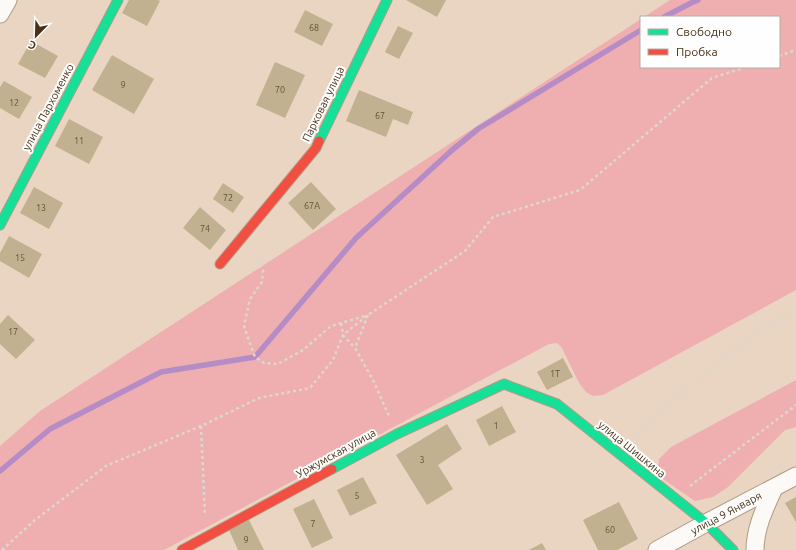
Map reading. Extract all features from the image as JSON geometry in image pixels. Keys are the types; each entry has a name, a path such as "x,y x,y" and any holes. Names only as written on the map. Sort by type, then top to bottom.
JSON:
{"street":[{"path":"0,14 8,0"},
{"name":"улица Пархоменко","path":"0,225 118,0"},
{"name":"Парковая улица","path":"220,264 316,148 387,0"},
{"name":"улица Шишкина","path":"504,384 557,404 706,523 733,550"},
{"name":"Уржумская улица","path":"182,550 396,434 504,384"},
{"name":"улица 9 Января","path":"657,550 796,476"},
{"path":"755,550 761,516 774,488"}],"path":[{"path":"780,56 796,50"},
{"path":"2,550 35,520 106,466 201,426 259,398 310,388 333,360 343,336 368,315 465,251 493,217 580,190 712,78 743,68"},
{"path":"253,224 252,251 263,271 262,282 250,299 244,326 255,357 264,364 278,364 303,350 331,326 368,315"},
{"path":"618,452 727,353 796,308"},
{"path":"355,348 368,315"},
{"path":"341,323 343,336 355,348 373,380 396,434"},
{"path":"674,498 796,405"},
{"path":"201,426 206,537"}],"shaded area":[{"path":"670,0 796,0 796,290 603,395 593,396 586,392 579,383 562,348 557,343 549,344 164,550 0,550 0,446 40,411 640,20 640,68 780,68 780,16 646,16"},
{"path":"796,380 796,427 785,430 728,487 713,497 695,501 657,475 659,459 671,447"}],"building":[{"path":"129,0 160,1 147,26 122,13"},
{"path":"406,0 446,0 437,17"},
{"path":"305,10 333,24 322,46 294,32"},
{"path":"398,26 413,33 399,59 385,52"},
{"path":"31,41 58,56 45,78 18,64"},
{"path":"112,55 154,79 134,114 92,90"},
{"path":"275,62 305,75 285,118 256,105"},
{"path":"4,81 32,97 19,119 0,108 0,87"},
{"path":"359,90 413,112 408,125 393,119 386,137 346,121"},
{"path":"69,119 103,137 89,164 55,146"},
{"path":"311,182 336,209 313,230 288,203"},
{"path":"223,183 244,197 233,213 213,199"},
{"path":"34,187 63,203 49,229 20,213"},
{"path":"200,207 226,230 210,250 183,228"},
{"path":"9,236 42,254 29,278 0,261 0,253"},
{"path":"8,315 35,340 16,359 0,344 0,324"},
{"path":"563,358 573,377 547,390 537,372"},
{"path":"502,406 516,432 489,446 476,420"},
{"path":"447,424 462,449 438,465 453,489 427,505 396,455"},
{"path":"363,477 377,503 350,516 337,490"},
{"path":"796,497 796,522 785,503"},
{"path":"314,499 333,538 312,548 293,509"},
{"path":"619,502 638,539 617,550 598,550 583,520"},
{"path":"249,520 264,550 238,550 229,530"},
{"path":"542,543 546,550 529,550"}],"waterway":[{"path":"666,16 698,0"},
{"path":"0,471 50,429 161,372 255,357 356,238 451,151 478,129 640,31"}],"traffic: fast":[{"path":"0,225 118,0"},
{"path":"319,141 387,0"},
{"path":"332,469 397,434 504,384 557,404 706,523 733,550"}],"traffic: jam":[{"path":"220,264 316,148 319,141"},
{"path":"182,550 332,469"}]}
